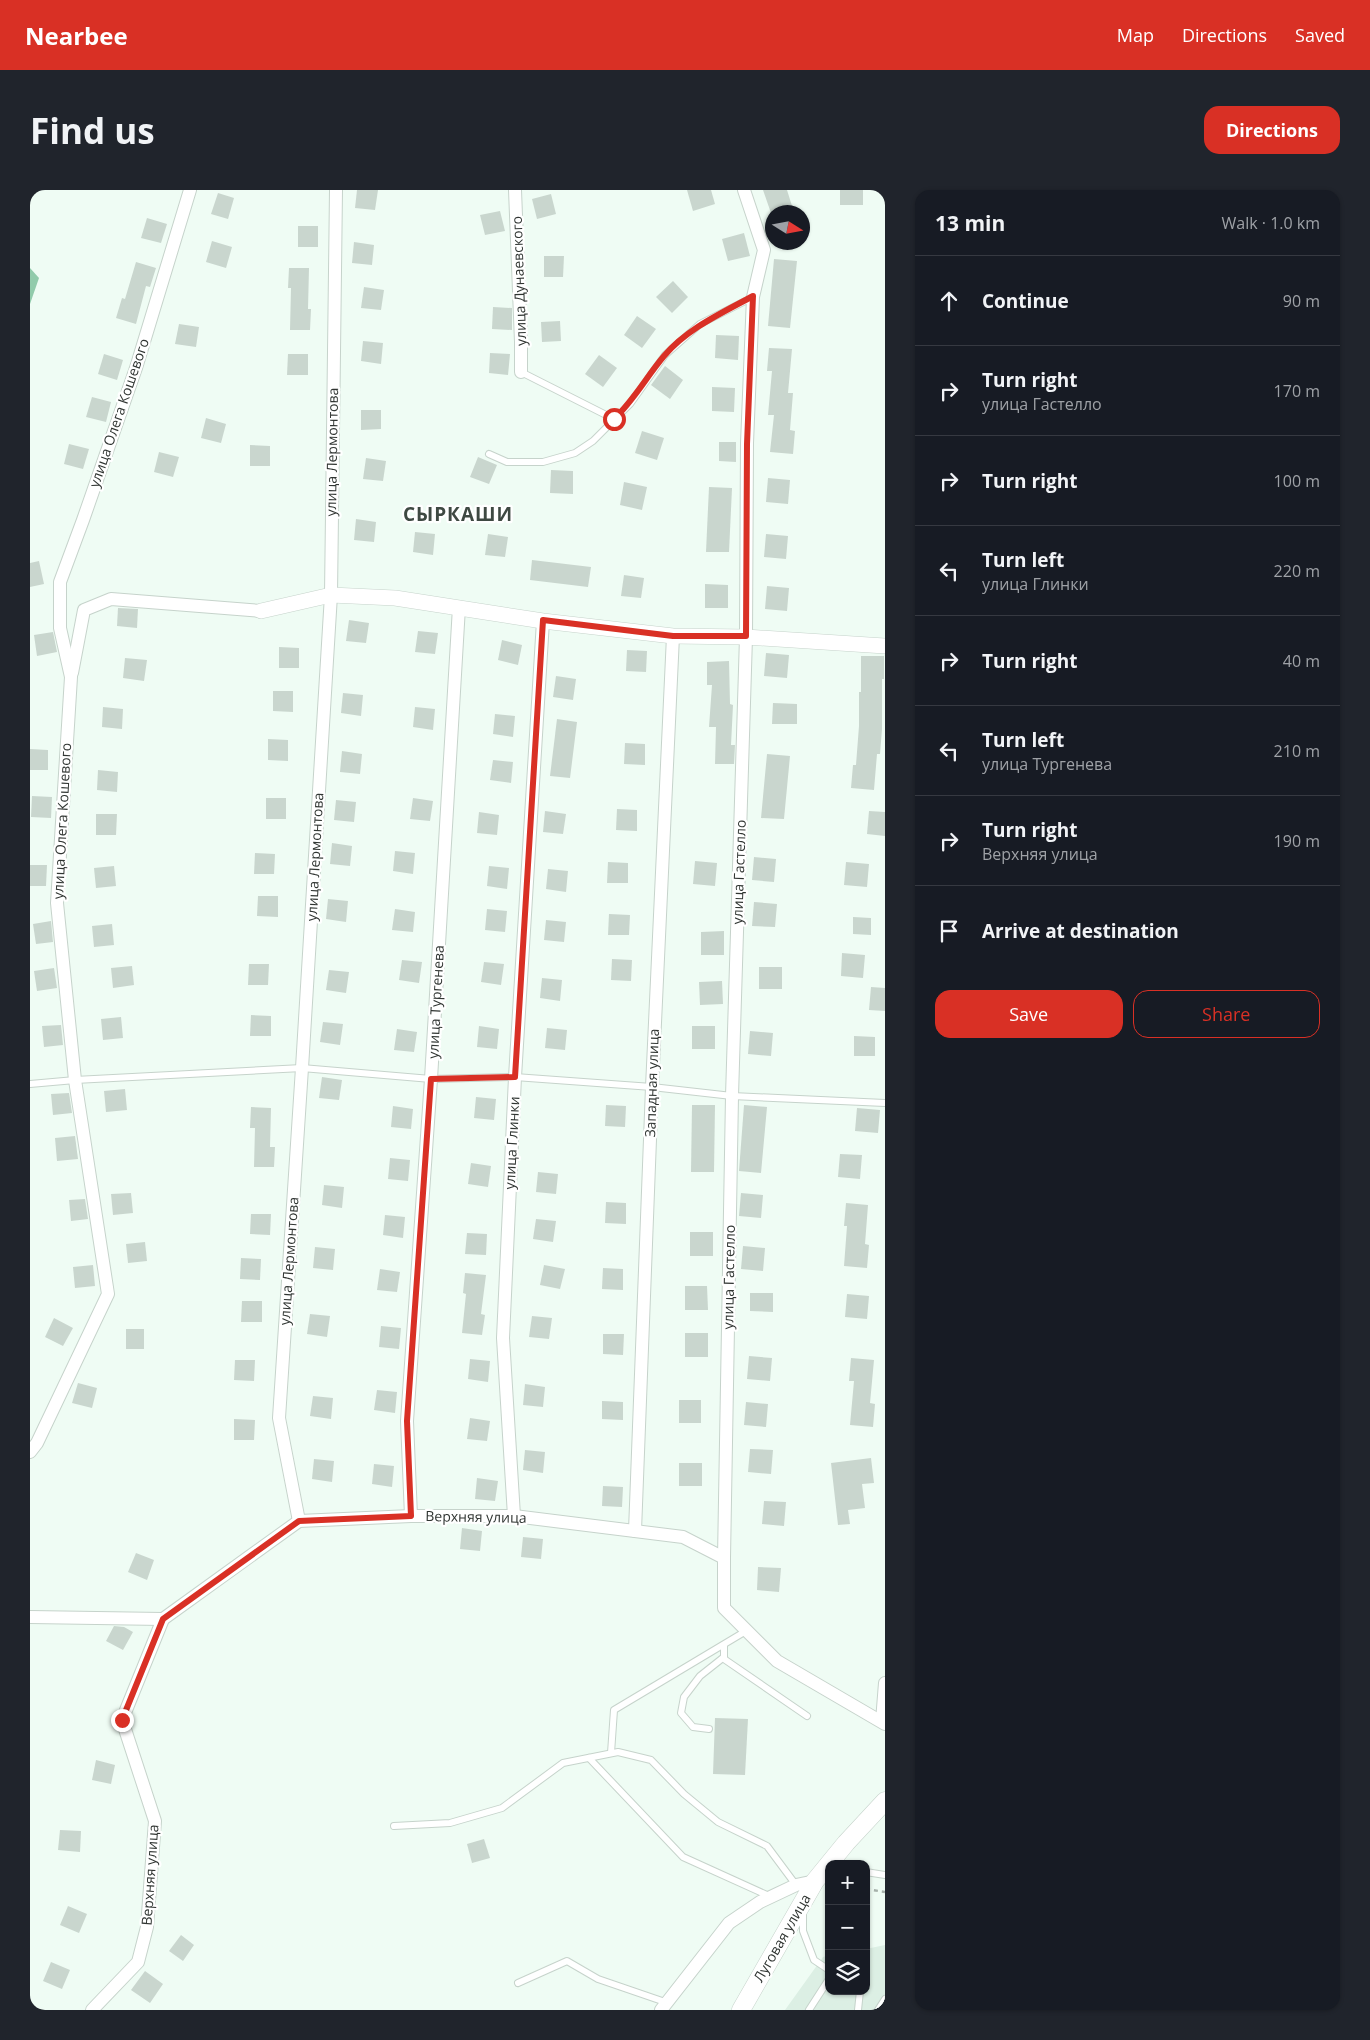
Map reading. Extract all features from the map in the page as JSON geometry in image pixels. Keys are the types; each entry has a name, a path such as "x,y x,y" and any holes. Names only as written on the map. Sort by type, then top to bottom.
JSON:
{"main road":[{"name":"Луговая улица","path":"834,1860 885,1801"},
{"name":"Луговая улица","path":"741,2010 800,1892 825,1870"}],"street":[{"name":"улица Олега Кошевого","path":"30,1452 37,1443 108,1294 75,1080 57,903 71,678 60,628 60,582 136,368 190,190"},
{"name":"улица Лермонтова","path":"299,1521 279,1418 330,596 336,190"},
{"name":"улица Дунаевского","path":"516,190 522,342 521,372"},
{"name":"улица Гастелло","path":"724,1558 732,1096 746,636 747,444 753,296 764,250 744,190"},
{"path":"71,678 84,610 111,599 261,611 330,596 395,598 543,620 673,636 746,636 885,646"},
{"name":"улица Тургенева","path":"411,1516 407,1421 431,1079 459,607"},
{"name":"улица Глинки","path":"514,1516 503,1338 515,1077 543,620"},
{"name":"Западная улица","path":"635,1531 652,1087 673,636"},
{"name":"Верхняя улица","path":"299,1521 411,1516 514,1516 683,1537 724,1558"},
{"path":"30,1617 163,1619 299,1521"},
{"path":"724,1558 724,1608 778,1661 884,1723 885,1683"},
{"name":"Верхняя улица","path":"92,2010 138,1962 147,1927 155,1821 122,1720 163,1619"},
{"path":"664,2006 729,1924 770,1897 800,1892"}],"lane":[{"path":"489,454 507,462 543,462 575,453 593,440 630,404 665,355 700,324 753,296"},
{"path":"521,372 614,419"},
{"path":"30,1084 302,1068 431,1079 515,1077 652,1087 732,1096 885,1103"},
{"path":"611,1753 614,1710 746,1630"},
{"path":"724,1644 724,1659 807,1716"},
{"path":"709,1729 692,1727 682,1713 684,1697 700,1676 724,1657"},
{"path":"394,1826 450,1823 502,1808 562,1763 618,1752 651,1760 684,1794 718,1822 768,1846 800,1892 803,1931 814,1960 825,1967"},
{"path":"589,1758 683,1857 770,1897"},
{"path":"870,1873 885,1875"},
{"path":"518,1983 567,1961 598,1979 664,2006"},
{"path":"809,2010 825,1985"},
{"path":"858,2010 860,1995"},
{"path":"878,2010 885,1999"}],"path":[{"path":"870,1890 885,1892"}],"shaded area":[{"path":"885,1945 885,2010 785,2010 825,1956 825,1995 870,1995 870,1948"}],"green space":[{"path":"30,268 39,278 30,304"}],"building":[{"path":"357,190 378,190 375,210 355,208"},
{"path":"687,190 711,190 715,204 693,211"},
{"path":"763,190 787,190 792,205 768,205"},
{"path":"840,190 863,190 863,205 840,205"},
{"path":"218,193 234,198 228,219 211,214"},
{"path":"551,194 556,214 537,219 532,199"},
{"path":"500,211 505,231 485,235 480,215"},
{"path":"147,218 167,224 161,243 141,238"},
{"path":"298,226 318,226 318,247 298,247"},
{"path":"744,233 750,256 728,261 722,239"},
{"path":"212,241 232,247 226,268 206,262"},
{"path":"354,242 374,245 372,265 352,263"},
{"path":"544,256 564,256 563,277 544,277"},
{"path":"774,259 797,261 790,328 768,326"},
{"path":"136,262 156,268 150,287 146,286 136,324 116,318 122,298 125,299"},
{"path":"289,268 309,268 308,309 311,309 310,330 290,330 291,288 288,288"},
{"path":"673,281 688,297 672,313 656,297"},
{"path":"364,287 384,290 381,310 361,308"},
{"path":"493,307 512,308 512,330 492,329"},
{"path":"637,316 656,329 642,348 624,335"},
{"path":"560,321 561,341 542,342 541,322"},
{"path":"179,324 199,327 196,347 175,344"},
{"path":"716,335 739,336 738,360 715,358"},
{"path":"363,341 383,343 381,364 361,361"},
{"path":"769,348 792,349 788,393 793,393 790,430 795,431 793,454 770,452 774,415 768,415 772,371 767,371"},
{"path":"490,353 510,354 508,375 489,373"},
{"path":"104,354 123,360 117,380 98,374"},
{"path":"288,354 308,354 308,375 287,375"},
{"path":"599,355 617,368 603,387 585,374"},
{"path":"665,366 683,380 670,399 651,385"},
{"path":"712,387 735,388 734,412 712,411"},
{"path":"92,397 111,402 106,422 86,417"},
{"path":"361,410 381,410 381,429 361,430"},
{"path":"206,418 226,424 221,443 201,438"},
{"path":"642,431 664,438 657,460 635,453"},
{"path":"719,442 736,442 736,462 719,461"},
{"path":"69,444 89,449 83,469 64,464"},
{"path":"250,445 270,446 270,466 250,466"},
{"path":"159,452 179,457 173,477 154,472"},
{"path":"478,457 497,465 489,484 470,477"},
{"path":"366,458 386,461 383,481 363,479"},
{"path":"551,470 573,471 573,494 550,493"},
{"path":"768,478 790,480 788,504 766,502"},
{"path":"624,482 647,487 642,510 620,505"},
{"path":"709,487 732,488 729,552 706,552"},
{"path":"356,519 376,522 374,542 354,540"},
{"path":"415,532 435,534 433,555 413,552"},
{"path":"488,534 508,537 505,557 485,555"},
{"path":"766,534 788,536 786,559 764,557"},
{"path":"532,560 591,567 588,587 530,580"},
{"path":"39,561 44,584 30,587 30,563"},
{"path":"624,575 644,578 641,598 621,596"},
{"path":"705,584 728,585 728,608 705,608"},
{"path":"767,586 789,588 787,611 765,609"},
{"path":"118,608 138,609 137,628 117,626"},
{"path":"349,620 369,623 366,643 346,641"},
{"path":"418,631 438,633 435,654 415,652"},
{"path":"53,632 57,652 37,656 34,635"},
{"path":"502,640 522,645 518,665 498,660"},
{"path":"279,647 299,648 299,668 279,668"},
{"path":"627,650 647,651 646,672 626,671"},
{"path":"766,653 789,655 787,678 764,676"},
{"path":"861,656 884,656 882,729 880,754 877,754 874,790 851,788 853,765 856,765 859,726"},
{"path":"125,658 147,660 144,681 123,678"},
{"path":"729,661 730,704 733,705 731,745 735,745 734,764 715,764 716,727 709,727 712,685 707,685 707,662"},
{"path":"556,676 576,679 573,700 553,697"},
{"path":"273,691 293,691 293,712 273,711"},
{"path":"343,693 363,695 361,716 341,713"},
{"path":"773,703 797,704 797,724 772,724"},
{"path":"103,707 123,709 122,729 102,727"},
{"path":"415,707 435,709 433,730 413,727"},
{"path":"495,714 515,716 513,737 493,734"},
{"path":"557,719 577,722 570,778 550,776"},
{"path":"268,739 288,740 288,761 268,760"},
{"path":"625,743 645,744 645,765 624,764"},
{"path":"30,749 48,750 48,770 30,770"},
{"path":"342,751 362,754 360,774 340,772"},
{"path":"767,754 790,756 784,819 761,818"},
{"path":"493,760 513,762 511,783 490,780"},
{"path":"98,770 118,772 117,792 97,790"},
{"path":"32,796 52,797 51,818 31,817"},
{"path":"266,798 286,798 286,819 266,819"},
{"path":"413,798 433,801 430,821 410,819"},
{"path":"336,800 356,802 354,822 334,820"},
{"path":"617,809 637,810 637,831 616,830"},
{"path":"545,811 566,814 563,834 543,832"},
{"path":"869,811 885,812 885,836 867,834"},
{"path":"479,812 499,815 497,835 477,833"},
{"path":"96,814 117,814 116,835 96,835"},
{"path":"332,843 352,846 350,866 330,864"},
{"path":"395,851 415,853 413,874 393,871"},
{"path":"255,853 275,854 274,874 254,874"},
{"path":"754,857 776,859 774,882 752,880"},
{"path":"695,861 717,863 715,886 693,884"},
{"path":"608,862 628,863 628,883 607,883"},
{"path":"846,862 869,864 867,887 844,885"},
{"path":"30,865 47,865 46,886 30,886"},
{"path":"114,866 116,886 96,888 94,868"},
{"path":"489,866 509,868 507,889 487,886"},
{"path":"548,869 568,871 566,892 546,889"},
{"path":"258,896 278,896 278,917 257,916"},
{"path":"328,899 348,901 346,922 326,919"},
{"path":"754,902 777,904 775,927 752,926"},
{"path":"395,909 415,912 413,932 392,930"},
{"path":"487,909 507,911 505,932 485,930"},
{"path":"609,914 630,915 629,935 608,935"},
{"path":"853,917 871,918 871,935 853,934"},
{"path":"546,920 566,922 564,942 544,940"},
{"path":"51,921 53,942 36,944 33,924"},
{"path":"112,924 114,945 94,947 92,926"},
{"path":"724,931 724,955 701,955 701,932"},
{"path":"842,953 865,955 863,978 841,976"},
{"path":"612,959 632,960 631,981 611,980"},
{"path":"402,960 422,962 419,983 399,980"},
{"path":"484,962 504,964 501,985 481,982"},
{"path":"249,964 269,964 268,985 248,985"},
{"path":"132,966 134,985 113,988 111,968"},
{"path":"759,967 782,967 782,989 759,989"},
{"path":"54,968 57,988 37,991 34,971"},
{"path":"329,970 349,972 346,993 326,990"},
{"path":"542,978 562,980 560,1001 540,998"},
{"path":"722,981 723,1004 700,1005 699,982"},
{"path":"871,987 885,988 885,1011 869,1010"},
{"path":"251,1015 271,1016 271,1036 250,1036"},
{"path":"121,1017 123,1038 103,1040 101,1019"},
{"path":"323,1022 343,1024 340,1045 320,1042"},
{"path":"61,1025 63,1045 44,1047 42,1026"},
{"path":"479,1026 499,1029 497,1049 477,1047"},
{"path":"692,1026 715,1026 715,1049 692,1049"},
{"path":"547,1028 567,1030 565,1050 545,1048"},
{"path":"397,1029 417,1032 414,1052 394,1050"},
{"path":"750,1031 773,1033 771,1056 748,1054"},
{"path":"854,1036 875,1037 875,1056 854,1056"},
{"path":"322,1077 342,1080 339,1100 319,1098"},
{"path":"125,1089 127,1110 106,1112 104,1091"},
{"path":"69,1093 72,1113 53,1115 51,1094"},
{"path":"476,1097 496,1099 494,1120 474,1118"},
{"path":"606,1105 626,1106 625,1127 605,1126"},
{"path":"692,1105 715,1105 714,1172 691,1172"},
{"path":"744,1105 767,1107 761,1173 739,1171"},
{"path":"393,1106 413,1109 411,1129 391,1127"},
{"path":"251,1107 271,1108 270,1147 275,1147 274,1167 254,1167 255,1128 250,1128"},
{"path":"857,1108 880,1110 878,1133 855,1131"},
{"path":"75,1136 78,1159 57,1161 55,1138"},
{"path":"840,1154 862,1155 860,1179 838,1177"},
{"path":"390,1158 410,1160 408,1181 388,1179"},
{"path":"471,1163 491,1166 488,1187 468,1184"},
{"path":"538,1172 558,1174 556,1194 536,1192"},
{"path":"324,1185 344,1187 342,1208 322,1205"},
{"path":"131,1193 133,1213 113,1215 111,1194"},
{"path":"741,1193 763,1195 761,1218 739,1216"},
{"path":"85,1199 88,1219 71,1221 69,1200"},
{"path":"606,1202 626,1203 626,1224 605,1223"},
{"path":"846,1203 868,1205 865,1244 869,1245 867,1268 844,1266 847,1226 844,1226"},
{"path":"251,1214 271,1214 270,1235 250,1234"},
{"path":"385,1215 405,1217 403,1238 383,1235"},
{"path":"536,1219 556,1221 553,1242 533,1239"},
{"path":"690,1232 713,1232 713,1256 690,1256"},
{"path":"467,1233 487,1234 486,1255 465,1254"},
{"path":"145,1242 147,1261 128,1263 126,1244"},
{"path":"743,1246 765,1248 763,1271 741,1269"},
{"path":"315,1247 335,1249 333,1270 313,1268"},
{"path":"241,1258 261,1259 260,1280 240,1279"},
{"path":"93,1265 95,1286 75,1288 73,1267"},
{"path":"544,1265 565,1269 560,1289 540,1285"},
{"path":"603,1268 623,1269 623,1290 602,1289"},
{"path":"380,1269 400,1272 397,1292 377,1290"},
{"path":"465,1273 486,1275 481,1314 485,1315 482,1335 462,1333 466,1294 463,1293"},
{"path":"685,1286 707,1286 708,1310 685,1310"},
{"path":"750,1293 773,1293 773,1312 750,1311"},
{"path":"847,1294 869,1296 867,1319 845,1317"},
{"path":"242,1301 262,1301 262,1322 241,1322"},
{"path":"310,1314 330,1316 327,1337 307,1334"},
{"path":"532,1316 552,1318 549,1339 529,1337"},
{"path":"54,1318 73,1328 63,1346 45,1337"},
{"path":"381,1326 401,1328 399,1349 379,1347"},
{"path":"126,1329 144,1329 144,1349 126,1349"},
{"path":"685,1333 708,1333 708,1357 685,1357"},
{"path":"603,1334 624,1334 623,1355 603,1354"},
{"path":"749,1356 772,1358 770,1381 747,1379"},
{"path":"851,1358 874,1360 870,1403 875,1404 873,1427 850,1425 854,1381 849,1381"},
{"path":"470,1359 490,1361 488,1382 468,1379"},
{"path":"235,1360 255,1360 254,1381 234,1380"},
{"path":"78,1383 97,1388 92,1408 72,1403"},
{"path":"525,1384 545,1387 543,1407 523,1405"},
{"path":"377,1390 397,1392 395,1413 374,1410"},
{"path":"313,1396 333,1398 331,1419 310,1416"},
{"path":"679,1400 701,1400 701,1423 679,1423"},
{"path":"602,1401 623,1402 623,1420 602,1419"},
{"path":"746,1402 768,1404 766,1427 744,1425"},
{"path":"470,1418 490,1421 487,1441 467,1439"},
{"path":"234,1419 255,1420 254,1440 234,1440"},
{"path":"750,1449 773,1450 771,1474 748,1472"},
{"path":"525,1450 545,1452 543,1473 523,1470"},
{"path":"871,1458 874,1483 862,1484 865,1508 848,1510 850,1524 838,1525 831,1463"},
{"path":"314,1459 334,1461 332,1482 312,1479"},
{"path":"679,1463 702,1463 702,1486 679,1486"},
{"path":"374,1464 394,1466 392,1487 372,1484"},
{"path":"477,1478 498,1481 495,1501 475,1499"},
{"path":"603,1486 623,1487 622,1507 602,1506"},
{"path":"764,1501 786,1502 784,1526 762,1524"},
{"path":"462,1528 482,1531 480,1551 460,1549"},
{"path":"523,1537 543,1539 541,1559 521,1557"},
{"path":"136,1553 154,1560 147,1580 128,1572"},
{"path":"758,1567 781,1568 779,1592 757,1590"},
{"path":"114,1626 124,1627 133,1632 123,1650 106,1641"},
{"path":"715,1718 748,1719 745,1775 713,1774"},
{"path":"96,1760 115,1765 111,1784 92,1780"},
{"path":"60,1830 81,1831 80,1852 58,1850"},
{"path":"484,1839 490,1858 472,1863 467,1844"},
{"path":"68,1906 87,1914 79,1933 60,1925"},
{"path":"181,1935 194,1945 183,1961 169,1951"},
{"path":"51,1962 70,1970 62,1989 43,1981"},
{"path":"145,1971 163,1984 150,2003 131,1990"}],"district":[{"name":"СЫРКАШИ","path":"458,514"}],"route":[{"path":"122,1720 163,1619 299,1521 411,1516 407,1421 431,1079 515,1077 543,620 673,636 746,636 747,444 753,296 700,324 665,355 630,404 614,419"}]}
